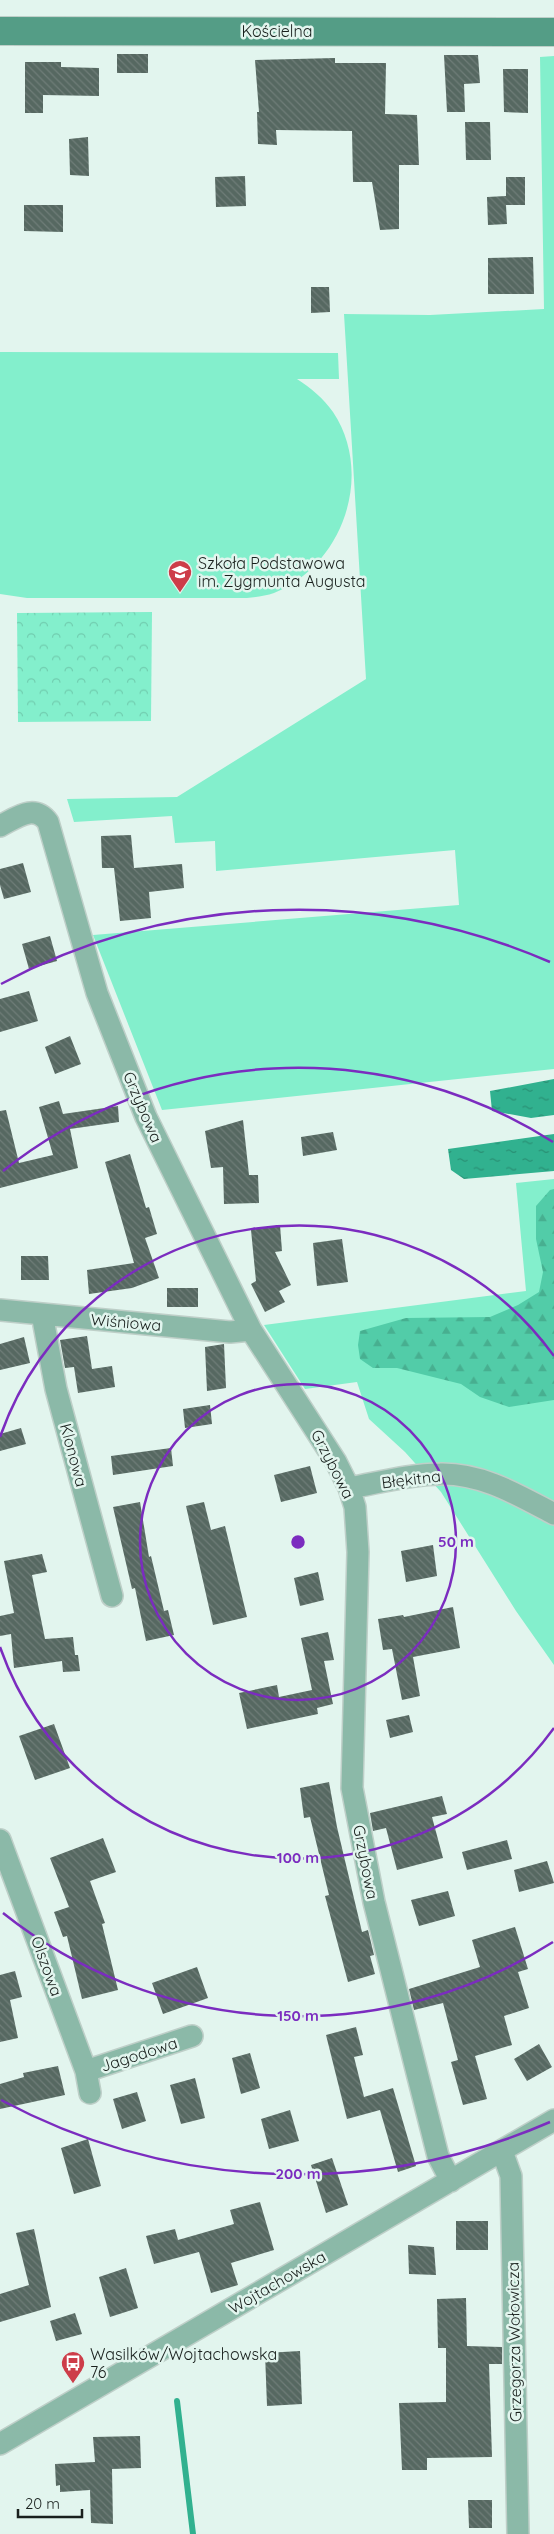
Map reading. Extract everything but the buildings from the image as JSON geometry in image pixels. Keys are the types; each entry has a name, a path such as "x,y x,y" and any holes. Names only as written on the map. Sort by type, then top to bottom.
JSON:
{"street":[{"name":"Kościelna","path":"0,30 554,32"},
{"name":"Grzybowa","path":"0,826 29,812 40,814 48,822 97,993 146,1117 251,1330 310,1420 352,1498 358,1552 352,1788 374,1902 436,2147 452,2180"},
{"name":"Wiśniowa","path":"0,1310 230,1332 251,1330"},
{"name":"Klonowa","path":"42,1314 56,1389 112,1596"},
{"name":"Błękitna","path":"352,1498 422,1475 457,1476 487,1481 514,1492 554,1514"},
{"name":"Olszowa","path":"0,1840 86,2071 90,2093"},
{"name":"Jagodowa","path":"86,2071 192,2036"},
{"name":"Wojtachowska","path":"0,2444 554,2120"},
{"name":"Grzegorza Wołowicza","path":"502,2151 511,2176 518,2534"}],"green space":[{"path":"554,56 554,1069 162,1110 93,935 459,905 455,850 216,871 215,841 175,843 172,816 74,822 67,799 177,797 366,679 344,314 430,315 544,309 540,57"},
{"path":"0,352 338,353 339,379 297,379 316,394 333,412 345,437 351,463 351,490 345,516 334,540 318,562 298,580 274,593 261,596 247,598 27,598 0,594"},
{"path":"152,612 151,721 18,722 17,613"},
{"path":"554,1179 554,1665 516,1611 441,1492 405,1452 369,1419 357,1382 305,1389 264,1325 526,1291 516,1183"},
{"path":"554,1189 554,1400 509,1407 480,1397 461,1384 397,1368 373,1368 360,1359 358,1345 360,1331 406,1318 490,1317 518,1305 539,1292 543,1272 536,1239 536,1206 550,1190"}],"water":[{"path":"554,1079 554,1115 531,1118 492,1111 490,1091"},
{"path":"554,1134 554,1171 464,1179 451,1170 448,1149"}],"waterway":[{"path":"177,2401 193,2534"}],"place":[{"name":"Szkoła Podstawowa im. Zygmunta Augusta","path":"180,593"},
{"name":"Wasilków/Wojtachowska 76","path":"73,2384"}]}
